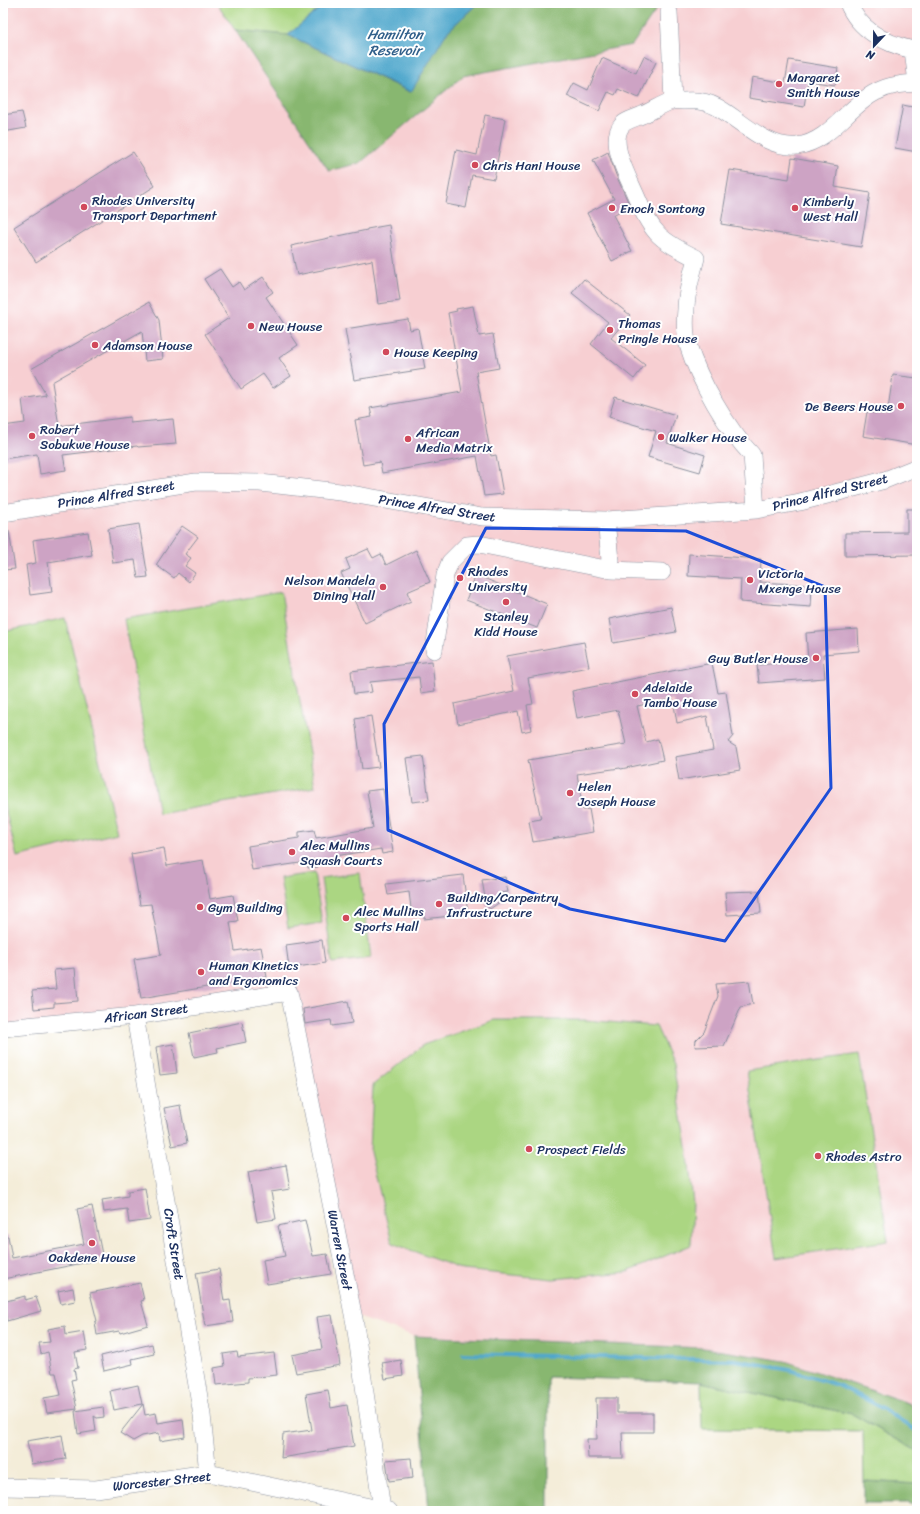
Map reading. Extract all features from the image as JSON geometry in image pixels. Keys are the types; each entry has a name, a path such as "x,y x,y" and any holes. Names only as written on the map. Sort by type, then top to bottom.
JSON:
{"street":[{"path":"756,510 752,455 739,441 717,406 700,375 688,344 686,308 696,258 668,244 652,228 644,215 621,160 616,141 618,132 623,124 673,101 696,100 716,106 764,138 781,144 797,146 812,141 826,133 851,109 875,92 894,84 917,83 915,48 896,46 878,37 863,25 848,3"},
{"path":"669,12 673,101"},
{"name":"Prince Alfred Street","path":"3,513 196,482 260,483 340,492 482,518 606,520 756,510 800,502 885,480 917,467"},
{"path":"606,520 610,570"},
{"path":"434,650 444,575 450,562 466,545 479,544 610,570 662,572"},
{"name":"African Street","path":"3,1028 136,1016 289,992"},
{"name":"Warren Street","path":"289,992 355,1324 386,1510"},
{"name":"Croft Street","path":"136,1016 202,1415 208,1473"},
{"name":"Worcester Street","path":"3,1487 96,1489 208,1473 386,1510"}],"highlighted area":[{"path":"486,528 686,531 825,587 831,788 725,941 570,909 388,830 384,724"}],"shaded area":[{"name":"Rhodes University","path":"3,3 217,3 329,171 360,163 463,76 632,45 661,3 917,3 917,1406 704,1348 414,1336 357,1317 291,986 3,1032"}],"green space":[{"path":"217,3 326,3 288,35 235,30"},
{"path":"478,3 661,3 632,45 463,76 360,163 329,171 235,30 288,35 410,92 447,32"},
{"path":"281,592 315,787 159,814 124,619"},
{"path":"65,618 117,833 17,857 3,800 3,632"},
{"path":"314,873 322,923 288,928 280,878"},
{"name":"Alec Mullins Sports Hall","path":"360,873 371,958 332,963 321,878"},
{"name":"Prospect Fields","path":"494,1020 585,1020 656,1026 673,1064 687,1146 693,1203 691,1245 627,1272 553,1279 463,1270 392,1243 370,1152 373,1085 423,1045"},
{"name":"Rhodes Astro","path":"859,1054 888,1241 776,1258 747,1071"},
{"path":"414,1336 704,1348 785,1361 917,1406 917,1451 852,1414 701,1382 548,1377 548,1511 429,1511"},
{"path":"701,1382 852,1414 917,1451 917,1484 864,1481 863,1431 702,1429"},
{"path":"864,1481 917,1484 917,1506 908,1503 864,1503"}],"water":[{"name":"Hamilton Resevoir","path":"326,3 478,3 447,32 411,92 288,35"}],"building":[{"path":"644,56 656,62 639,98 618,89 615,95 608,92 599,111 567,96 574,83 588,90 602,58 636,73"},
{"name":"Margaret Smith House","path":"789,60 838,68 835,85 808,81 804,107 749,98 752,77 785,83"},
{"path":"903,105 917,108 917,152 895,148"},
{"path":"22,112 26,128 3,132 3,115"},
{"name":"Chris Hani House","path":"485,115 505,119 494,179 472,175 466,208 446,204 456,150 477,155"},
{"name":"Rhodes University Transport Department","path":"133,152 155,186 36,262 14,227"},
{"name":"Enoch Sontong","path":"608,152 616,175 630,206 613,215 632,251 612,261 587,213 614,199 593,160"},
{"name":"Kimberly West Hall","path":"792,158 838,166 835,187 870,193 861,247 721,224 730,170 789,179"},
{"path":"389,225 400,301 378,304 372,260 297,275 291,246"},
{"name":"New House","path":"220,269 232,287 239,282 244,290 263,277 273,292 266,297 298,345 279,358 291,376 273,388 263,374 241,389 205,334 229,318 204,279"},
{"name":"Thomas Pringle House","path":"584,279 630,315 611,338 645,365 634,379 591,344 608,322 572,293"},
{"path":"149,302 159,320 163,359 145,361 142,331 52,382 59,426 130,417 130,423 173,419 176,444 137,446 63,455 66,470 40,474 37,454 3,459 3,426 25,423 22,399 46,395 31,369"},
{"path":"473,306 479,336 493,334 499,368 476,372 491,456 496,455 503,494 484,496 477,456 382,473 380,462 363,465 355,420 372,417 370,408 462,392 448,313 457,311 456,309"},
{"name":"House Keeping","path":"408,319 410,330 418,328 425,369 354,380 345,329"},
{"name":"De Beers House","path":"893,375 917,378 917,445 863,436 867,412 887,415"},
{"name":"Walker House","path":"615,397 676,415 667,443 705,455 700,472 648,457 656,431 609,417"},
{"path":"907,509 917,509 917,555 845,556 845,533 907,532"},
{"path":"139,524 148,577 138,578 135,560 113,563 108,529"},
{"path":"182,526 198,537 185,554 191,558 185,566 195,573 189,582 178,573 174,578 156,565"},
{"path":"3,531 9,531 15,569 3,570"},
{"path":"88,532 92,555 48,562 52,592 30,595 26,565 36,563 33,540"},
{"name":"Nelson Mandela Dining Hall","path":"368,549 373,558 381,554 386,565 416,550 430,582 407,592 411,601 365,623 341,573 350,569 346,559"},
{"name":"Victoria Mxenge House","path":"689,554 761,559 760,582 812,585 811,607 740,602 741,579 688,576"},
{"name":"Stanley Kidd House","path":"476,575 547,604 537,628 466,600"},
{"path":"671,607 676,632 613,643 609,619"},
{"name":"Guy Butler House","path":"858,629 859,651 823,654 825,678 759,683 757,665 808,661 806,633"},
{"path":"584,642 589,667 528,678 533,704 527,705 531,730 522,732 518,711 458,724 454,704 514,691 507,656"},
{"path":"432,661 435,691 421,693 419,677 370,682 372,692 354,694 351,671"},
{"path":"712,663 718,693 726,692 733,736 728,742 736,747 740,770 679,780 675,757 713,750 707,716 677,723 673,699 637,706 646,742 658,739 663,760 621,769 577,774 583,810 589,809 593,832 533,842 529,821 541,819 528,760 626,744 618,710 577,718 572,691"},
{"path":"371,716 379,767 362,769 355,719"},
{"path":"423,756 429,800 412,802 406,758"},
{"path":"383,789 393,852 382,854 381,849 335,856 336,859 317,861 318,867 308,868 307,862 252,870 248,846 299,838 299,832 314,830 316,838 373,828 367,791"},
{"path":"164,848 167,866 203,860 210,899 233,895 238,921 230,922 235,951 261,947 267,977 141,998 134,959 161,955 151,904 140,905 131,854"},
{"name":"Building/Carpentry Infrustructure","path":"463,875 468,914 424,919 424,915 412,916 409,892 388,895 386,884"},
{"path":"505,877 508,892 499,893 504,899 490,909 486,904 482,880"},
{"path":"759,891 761,913 727,915 725,892"},
{"path":"322,940 325,963 289,968 286,945"},
{"path":"75,968 78,1001 54,1003 54,1007 34,1009 32,991 56,989 54,970"},
{"path":"749,981 753,1004 741,1007 724,1046 695,1047 696,1040 704,1032 718,996 716,984"},
{"path":"348,1001 352,1023 332,1026 331,1020 305,1024 303,1009"},
{"path":"242,1022 246,1042 217,1048 218,1052 194,1057 189,1033"},
{"path":"173,1044 177,1073 160,1075 156,1047"},
{"path":"180,1105 187,1143 172,1146 164,1108"},
{"path":"286,1165 290,1189 271,1192 276,1219 257,1222 248,1172"},
{"path":"145,1188 150,1220 129,1223 127,1209 104,1212 102,1200 128,1196 128,1191"},
{"name":"Oakdene House","path":"92,1206 103,1259 3,1279 3,1237 8,1236 12,1258 84,1244 77,1209"},
{"path":"305,1220 313,1256 327,1254 331,1274 267,1284 263,1260 285,1256 278,1226"},
{"path":"219,1269 224,1301 230,1300 233,1322 205,1326 196,1273"},
{"path":"140,1283 144,1300 141,1301 148,1325 120,1333 119,1331 97,1335 95,1322 97,1321 90,1293"},
{"path":"73,1288 75,1301 61,1304 58,1291"},
{"path":"25,1296 25,1300 36,1297 41,1311 7,1321 3,1302"},
{"path":"332,1315 340,1365 296,1373 292,1355 322,1349 317,1317"},
{"path":"65,1326 66,1335 84,1332 87,1350 75,1352 78,1368 74,1369 76,1379 71,1380 77,1409 47,1413 44,1398 61,1395 56,1373 52,1373 48,1352 41,1354 39,1343 50,1342 48,1329"},
{"path":"152,1344 154,1354 132,1359 133,1364 104,1371 101,1356"},
{"path":"237,1352 238,1357 274,1353 277,1375 248,1378 248,1382 216,1385 214,1368 225,1366 223,1354"},
{"path":"401,1360 403,1376 385,1379 382,1363"},
{"path":"138,1385 142,1404 114,1410 110,1391"},
{"path":"328,1390 331,1408 347,1405 354,1446 281,1458 283,1434 312,1430 306,1394"},
{"path":"596,1398 617,1398 617,1413 653,1413 653,1432 622,1432 623,1458 588,1458 587,1439 597,1439"},
{"path":"143,1404 145,1415 156,1413 158,1423 183,1419 185,1437 160,1441 159,1433 142,1436 133,1441 120,1433"},
{"path":"103,1407 104,1417 97,1418 94,1416 96,1431 78,1434 75,1411"},
{"path":"62,1435 66,1459 31,1464 27,1441"},
{"path":"411,1458 413,1478 389,1481 386,1460"}],"waterway":[{"path":"463,1354 735,1360 790,1370 840,1386 877,1405 917,1431"}],"place":[{"name":"Margaret Smith House","path":"779,84"},
{"name":"Chris Hani House","path":"475,165"},
{"name":"Rhodes University Transport Department","path":"84,207"},
{"name":"Enoch Sontong","path":"612,208"},
{"name":"Kimberly West Hall","path":"795,208"},
{"name":"New House","path":"251,326"},
{"name":"Thomas Pringle House","path":"610,330"},
{"name":"Adamson House","path":"95,345"},
{"name":"House Keeping","path":"386,352"},
{"name":"De Beers House","path":"901,406"},
{"name":"Robert Sobukwe House","path":"32,436"},
{"name":"Walker House","path":"661,437"},
{"name":"African Media Matrix","path":"408,439"},
{"name":"Rhodes University","path":"460,578"},
{"name":"Victoria Mxenge House","path":"750,580"},
{"name":"Nelson Mandela Dining Hall","path":"383,587"},
{"name":"Stanley Kidd House","path":"506,602"},
{"name":"Guy Butler House","path":"816,658"},
{"name":"Adelaide Tambo House","path":"635,694"},
{"name":"Helen Joseph House","path":"570,793"},
{"name":"Alec Mullins Squash Courts","path":"292,852"},
{"name":"Building/Carpentry Infrustructure","path":"439,904"},
{"name":"Gym Building","path":"200,907"},
{"name":"Alec Mullins Sports Hall","path":"346,918"},
{"name":"Human Kinetics and Ergonomics","path":"201,972"},
{"name":"Prospect Fields","path":"529,1149"},
{"name":"Rhodes Astro","path":"818,1156"},
{"name":"Oakdene House","path":"92,1243"}]}
